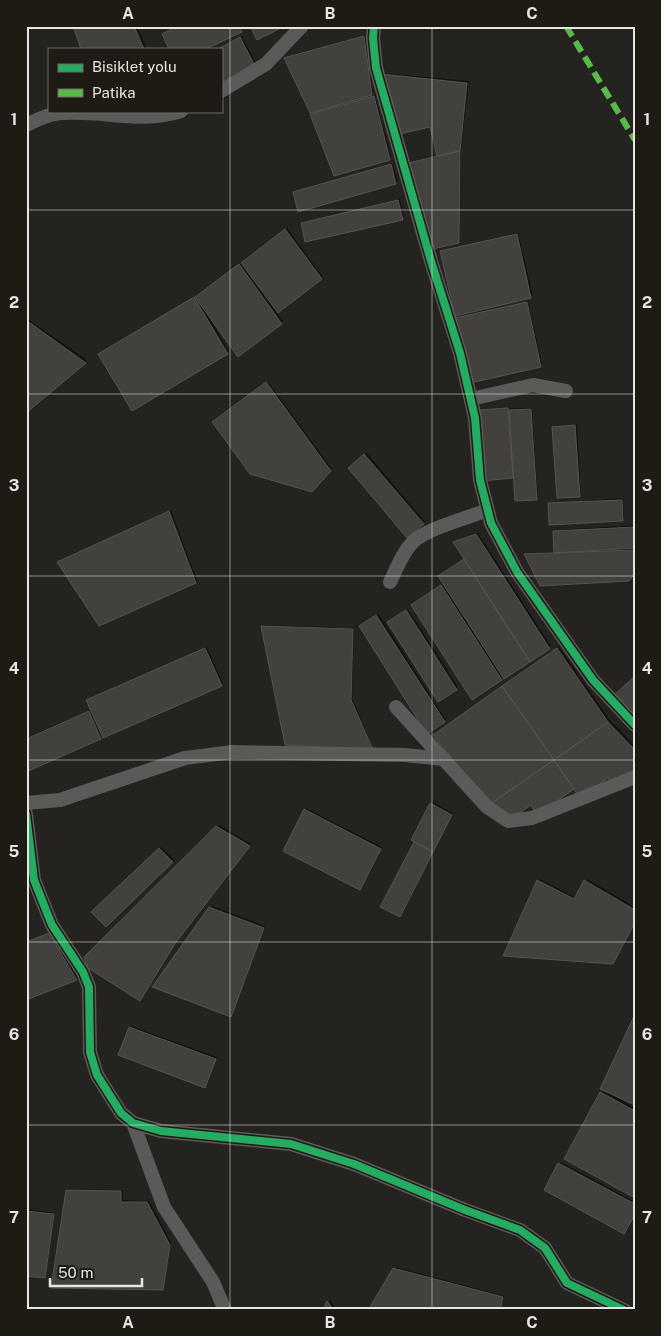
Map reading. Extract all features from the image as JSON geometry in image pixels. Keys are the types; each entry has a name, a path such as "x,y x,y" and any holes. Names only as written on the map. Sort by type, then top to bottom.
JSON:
{"street":[{"path":"222,90 266,64 302,26"},
{"path":"374,26 373,38 376,68 431,261 460,352 475,418 480,480 491,524 517,572 593,680 635,725"},
{"path":"26,125 54,114 142,118 170,115 178,112"},
{"path":"471,399 533,385 566,391"},
{"path":"390,582 407,549 414,540 425,533 488,510"},
{"path":"396,707 488,807 508,821 532,818 635,777"},
{"path":"26,804 60,800 185,758 232,752 405,755 444,759"},
{"path":"26,814 34,880 52,925 83,972 89,987 90,1052 97,1075 121,1113 134,1123 161,1131 291,1144 354,1164 520,1230 545,1248 567,1284 624,1310"},
{"path":"134,1123 164,1207 212,1282 225,1310"}],"building":[{"path":"73,26 134,26 144,48 81,48"},
{"path":"178,26 239,26 242,32 208,48 169,48 162,34"},
{"path":"250,26 285,26 257,40"},
{"path":"364,36 372,95 310,113 284,58"},
{"path":"240,37 255,66 222,82 222,48 220,48"},
{"path":"381,74 467,83 460,151 437,156 430,127 395,135"},
{"path":"374,96 390,160 334,176 310,114"},
{"path":"460,151 459,243 428,250 408,163"},
{"path":"391,164 396,184 298,212 293,192"},
{"path":"398,200 403,220 305,242 301,223"},
{"path":"285,229 322,279 278,313 241,263"},
{"path":"517,234 531,298 455,316 440,251"},
{"path":"239,264 282,324 238,357 195,297"},
{"path":"194,297 228,354 132,411 98,354"},
{"path":"527,302 541,367 470,383 455,318"},
{"path":"26,320 86,363 26,413"},
{"path":"266,382 331,471 312,492 250,474 212,422"},
{"path":"508,408 513,478 481,481 477,410"},
{"path":"531,409 537,500 515,501 509,410"},
{"path":"575,425 580,497 557,498 552,427"},
{"path":"364,454 424,524 407,538 348,468"},
{"path":"622,500 623,521 549,525 548,503"},
{"path":"169,511 196,583 99,626 57,562"},
{"path":"635,527 635,548 554,553 553,531"},
{"path":"476,534 550,649 530,662 453,542"},
{"path":"635,550 635,573 629,581 540,586 524,554"},
{"path":"464,559 530,662 504,679 438,576"},
{"path":"441,585 502,680 472,700 411,605"},
{"path":"406,610 457,690 438,702 387,622"},
{"path":"376,615 445,722 427,734 359,626"},
{"path":"261,626 353,629 351,700 373,750 285,745"},
{"path":"205,648 222,686 103,738 86,700"},
{"path":"557,648 608,722 554,760 502,686"},
{"path":"635,676 635,716 615,694"},
{"path":"502,686 554,760 489,805 433,735"},
{"path":"89,711 101,739 26,772 26,739"},
{"path":"608,722 635,750 635,769 612,785 608,778 580,798 554,760"},
{"path":"554,760 574,789 537,815 531,805 511,819 489,805"},
{"path":"430,803 452,815 433,852 411,840"},
{"path":"304,809 381,849 360,890 283,851"},
{"path":"216,826 250,846 174,945 140,1001 88,968 84,957"},
{"path":"414,842 433,852 400,917 380,907"},
{"path":"159,848 173,862 106,927 91,912"},
{"path":"537,880 574,899 584,880 635,910 635,922 613,964 503,956"},
{"path":"209,907 264,928 231,1017 152,987"},
{"path":"49,933 77,980 26,1000 26,942"},
{"path":"635,1014 635,1105 600,1089"},
{"path":"129,1027 216,1059 205,1088 118,1055"},
{"path":"600,1092 635,1111 635,1198 564,1159"},
{"path":"558,1163 635,1204 635,1214 624,1234 544,1190"},
{"path":"66,1190 121,1191 121,1202 147,1202 170,1245 163,1290 51,1288"},
{"path":"26,1211 54,1214 45,1278 26,1276"},
{"path":"393,1268 503,1297 500,1310 380,1310 370,1307"},
{"path":"327,1301 334,1310 323,1310"}],"marked path":[{"path":"566,26 635,140"}],"cycle path":[{"path":"374,26 373,38 376,68 431,261 460,353 475,418 480,480 491,523 517,572 593,680 635,725"},
{"path":"26,814 34,880 52,925 83,972 89,987 90,1052 97,1075 121,1113 133,1123 161,1131 291,1144 354,1164 465,1210 520,1230 545,1248 567,1283 624,1310"}]}
